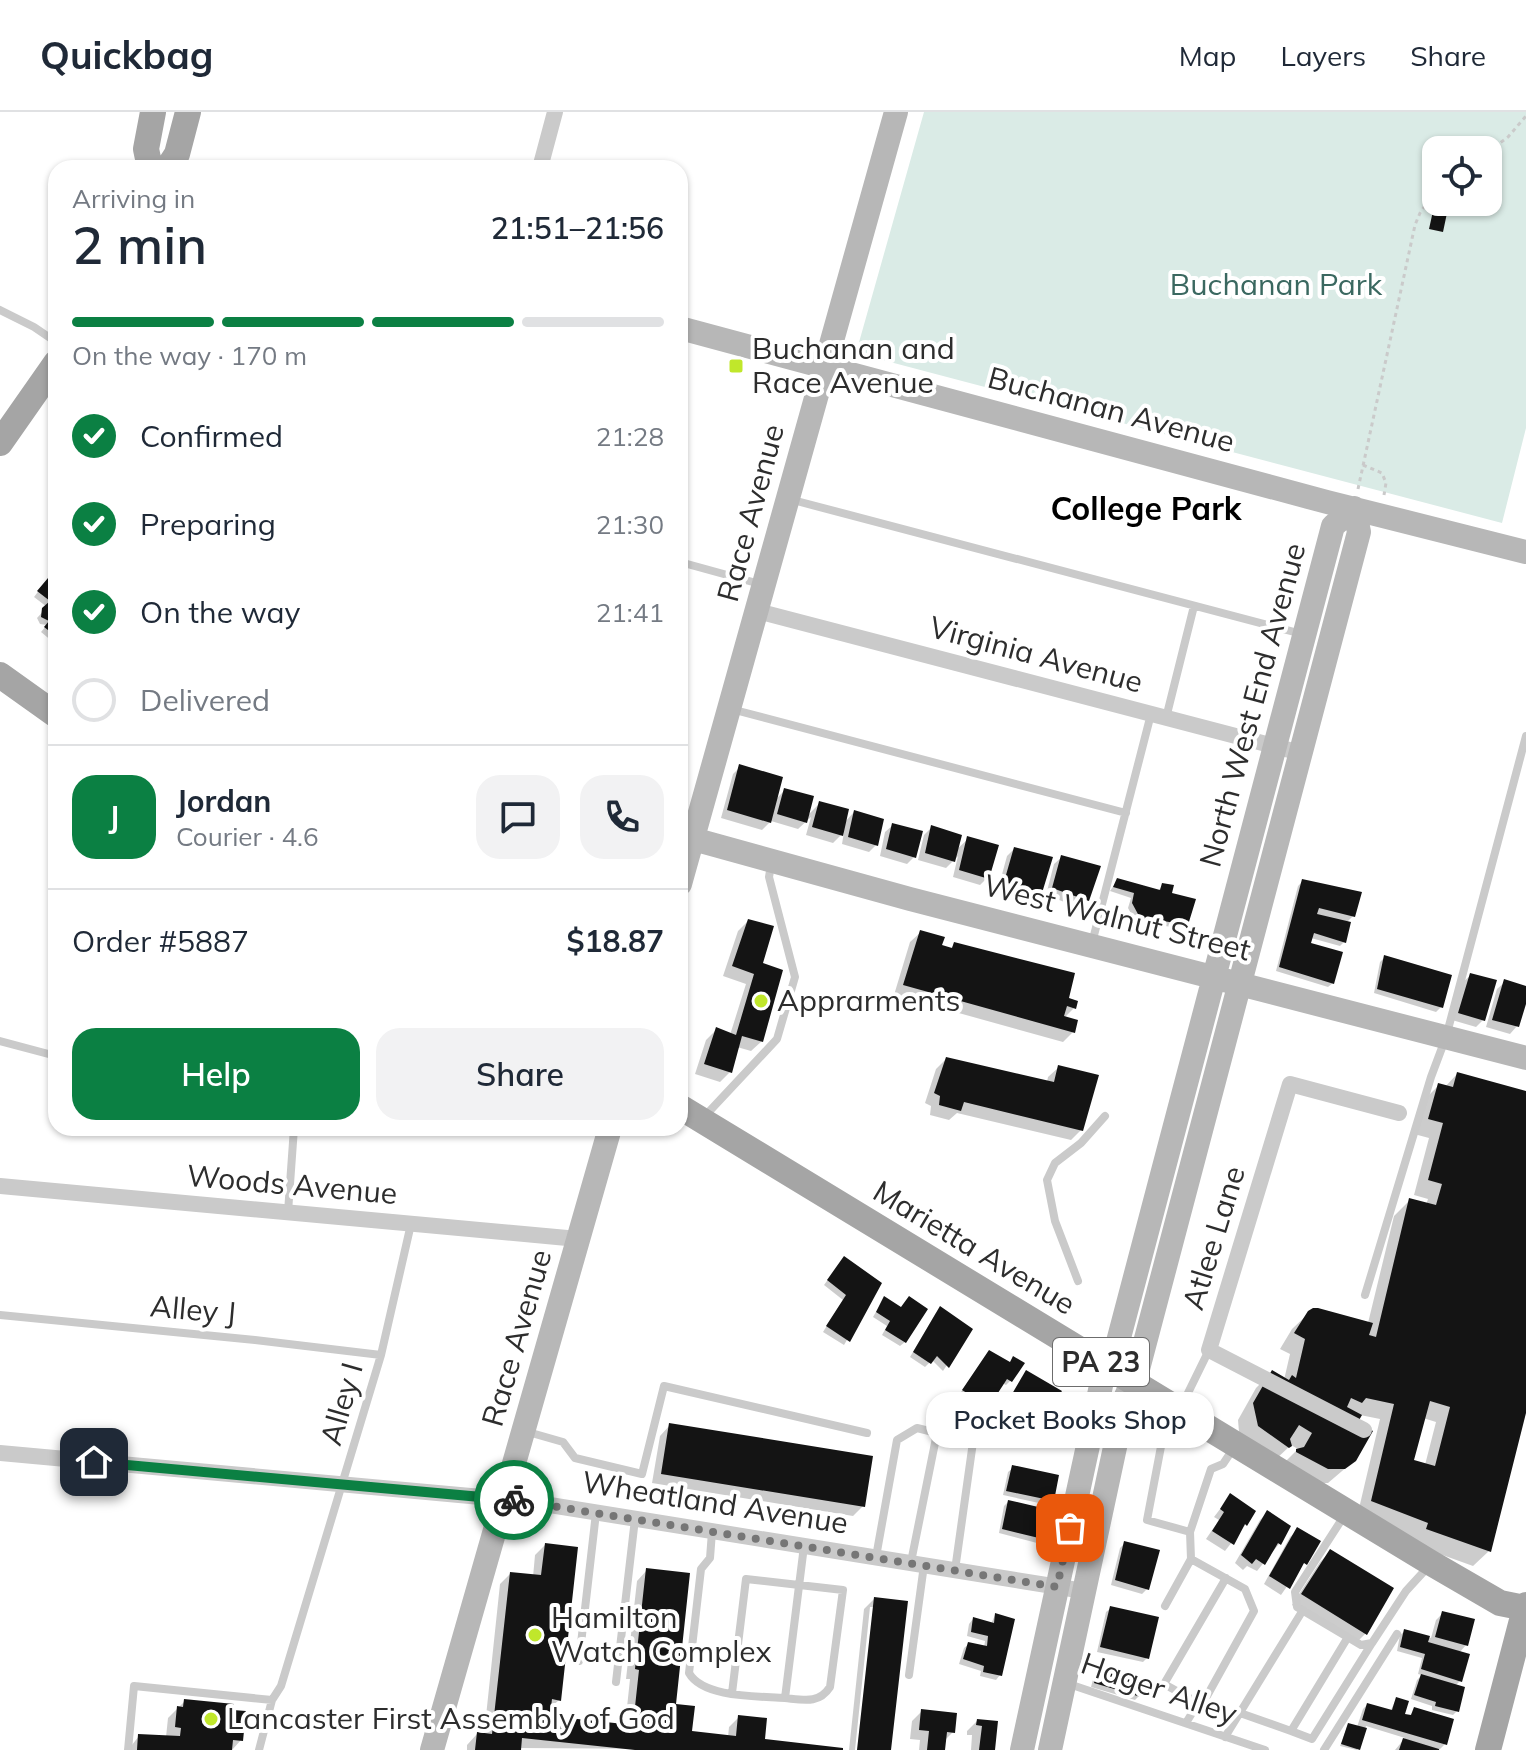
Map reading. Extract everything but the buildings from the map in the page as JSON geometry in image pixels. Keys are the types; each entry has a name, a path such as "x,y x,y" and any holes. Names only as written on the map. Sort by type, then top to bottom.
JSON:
{"main road":[{"path":"148,160 146,149 153,112"},
{"path":"173,160 188,112"},
{"path":"0,443 48,374"},
{"path":"0,675 48,709"},
{"name":"Marietta Avenue","path":"690,1114 1431,1563 1500,1603 1526,1607"},
{"path":"1488,1750 1526,1607"}],"street":[{"path":"542,160 555,112"},
{"name":"Race Avenue","path":"688,856 896,112"},
{"name":"Buchanan Avenue","path":"688,330 1526,552"},
{"name":"North West End Avenue","path":"1022,1750 1102,1381 1117,1344 1333,526 1354,508 1359,532 1133,1381 1126,1396 1050,1750"},
{"name":"Virginia Avenue","path":"757,611 1301,753"},
{"name":"West Walnut Street","path":"693,839 910,899 1526,1058"},
{"name":"Atlee Lane","path":"1364,1430 1209,1350 1290,1084 1399,1113"},
{"name":"Race Avenue","path":"432,1750 608,1136"},
{"name":"Woods Avenue","path":"0,1186 578,1239"},
{"name":"Wheatland Avenue","path":"0,1453 504,1499 1084,1591"}],"lane":[{"path":"0,310 48,337"},
{"path":"788,498 1304,635"},
{"path":"688,564 764,586"},
{"path":"1092,944 1126,813 1194,606"},
{"path":"730,709 1126,813"},
{"path":"1365,1295 1446,1037 1526,736"},
{"path":"690,1114 777,1039 795,977 769,877 772,860"},
{"path":"0,1041 48,1054"},
{"path":"1078,1281 1055,1221 1047,1180 1055,1163 1081,1143 1105,1116"},
{"path":"288,1212 293,1136"},
{"name":"Alley I","path":"259,1750 381,1355 411,1224"},
{"name":"Alley J","path":"0,1315 381,1355"},
{"path":"1176,1407 1187,1395 1209,1350"},
{"path":"523,1430 563,1442 575,1458 642,1474 664,1386 867,1433"},
{"path":"1120,1427 1163,1436 1147,1520 1190,1532"},
{"path":"876,1557 897,1440 917,1428 973,1442 955,1570"},
{"path":"909,1675 917,1564 937,1433"},
{"path":"1165,1606 1191,1559 1190,1532 1211,1469 1223,1464 1236,1444"},
{"path":"1347,1511 1295,1592 1297,1607 1361,1645 1372,1643"},
{"path":"579,1661 596,1512"},
{"path":"616,1682 635,1518"},
{"path":"713,1531 710,1558 701,1569 689,1673 694,1683 707,1689 732,1693 785,1698 817,1699 828,1692 843,1590 746,1579 732,1693"},
{"path":"785,1698 804,1546"},
{"path":"1191,1559 1226,1578 1245,1589 1254,1611 1202,1705 1164,1684 1226,1578"},
{"path":"1240,1713 1312,1739 1406,1591 1431,1563"},
{"path":"1225,1737 1303,1610"},
{"path":"1324,1750 1397,1634"},
{"path":"1291,1731 1348,1637"},
{"name":"Hager Alley","path":"1039,1673 1186,1723 1243,1746 1265,1750"},
{"path":"128,1750 134,1686 272,1700"},
{"path":"1186,1723 1198,1703"}],"path":[{"path":"1502,142 1526,116"},
{"path":"1354,508 1415,225 1422,210"},
{"path":"1363,465 1382,473 1386,483 1384,495"}],"green space":[{"name":"Buchanan Park","path":"924,112 1526,112 1526,428 1502,523 856,353"}],"way so far":[{"path":"514,1500 1057,1587 1070,1528"}],"place":[{"name":"Buchanan and Race Avenue","path":"736,366"},
{"name":"Apprarments","path":"761,1001"},
{"name":"Pocket Books Shop","path":"1070,1528"},
{"name":"Hamilton Watch Complex","path":"535,1635"},
{"name":"Lancaster First Assembly of God","path":"211,1719"}],"district":[{"name":"College Park","path":"1146,509"}],"route":[{"path":"94,1462 514,1500"}]}
